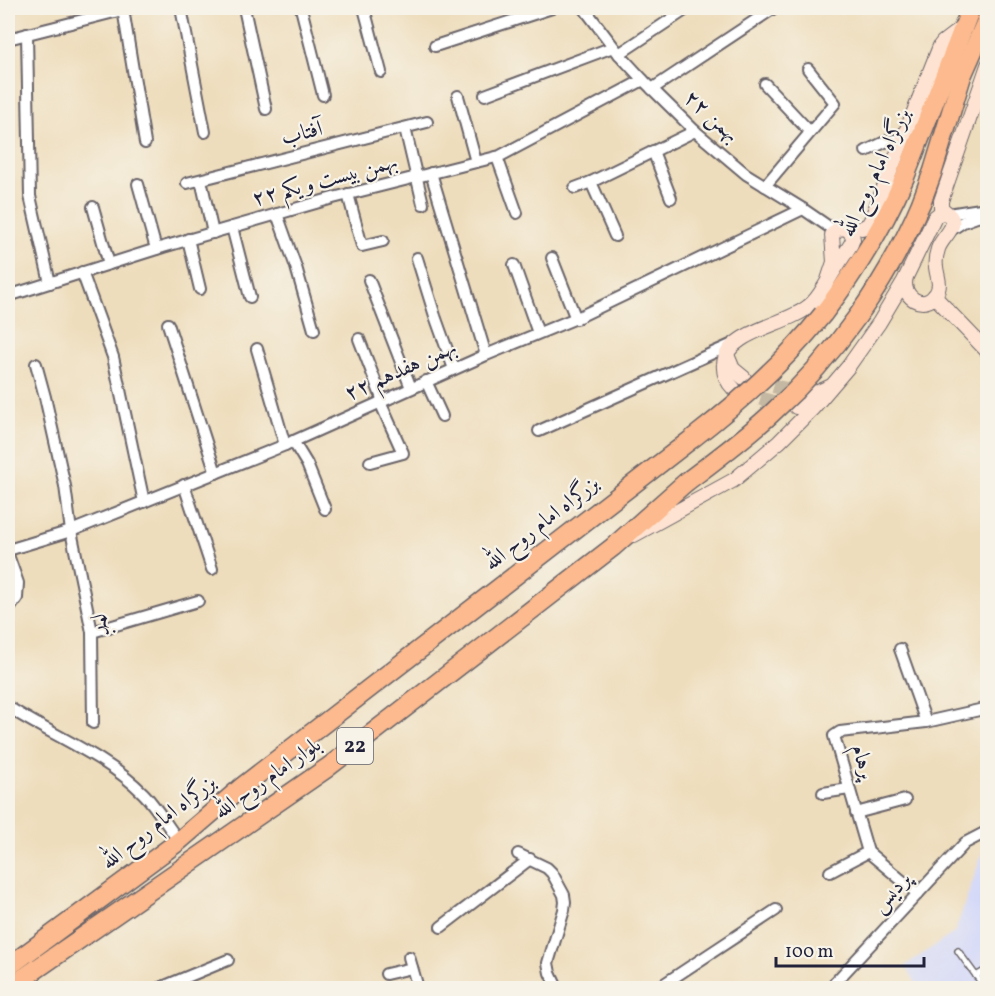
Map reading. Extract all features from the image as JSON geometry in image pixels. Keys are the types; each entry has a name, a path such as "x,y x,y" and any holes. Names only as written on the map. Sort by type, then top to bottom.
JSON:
{"highway":[{"name":"بزرگراه امام روح الله","path":"8,967 179,842 243,786 728,411 788,355 823,314 860,262 891,208 971,8"},
{"name":"بلوار امام روح الله","path":"9,988 327,768 613,547 794,392 833,348 871,297 898,251 921,203 961,81 987,17"}],"main road":[{"path":"862,228 872,220 940,46 964,26"},
{"path":"613,547 734,480 778,442 836,382 881,319 906,277 934,218 945,209 981,102 987,65"},
{"path":"828,280 834,266 832,237 840,229 862,228 879,220 891,208"},
{"path":"881,319 889,311 899,306 928,299 939,289 936,255 953,225 953,220 945,209"},
{"path":"734,389 724,372 727,353 740,340 805,310 815,300 852,240 852,234 840,229"},
{"path":"906,277 904,285 907,294 914,299 928,299 987,352"},
{"path":"727,353 731,367 744,378"},
{"path":"807,393 821,391 836,382"},
{"path":"796,407 810,404 824,396"}],"street":[{"path":"8,39 126,8 145,143"},
{"path":"181,8 205,132"},
{"path":"244,8 266,109"},
{"path":"301,8 323,95"},
{"path":"364,8 381,72"},
{"path":"435,46 552,8"},
{"name":"۲۲ بهمن","path":"584,8 616,50 643,80 695,131 746,174 840,229"},
{"path":"485,95 616,50 688,8"},
{"path":"652,89 774,8"},
{"path":"27,34 30,196 50,283"},
{"path":"765,186 835,103 808,69"},
{"name":"۲۲ بهمن بیست و یکم","path":"8,296 213,232 348,194 497,157 643,80"},
{"path":"765,84 810,132"},
{"path":"458,96 476,162"},
{"name":"آفتاب","path":"187,183 427,122"},
{"path":"405,128 423,204"},
{"path":"575,188 695,131"},
{"path":"866,151 887,141 903,139"},
{"path":"653,151 671,198"},
{"path":"497,157 517,213"},
{"path":"431,173 486,355"},
{"path":"201,180 213,232"},
{"path":"591,182 615,236"},
{"path":"138,184 156,249"},
{"path":"348,194 362,246 383,241"},
{"path":"93,207 109,264"},
{"path":"945,209 987,208"},
{"name":"۲۲ بهمن هفدهم","path":"8,550 71,531 289,443 426,381 576,318 803,209"},
{"path":"951,230 963,222 987,213"},
{"path":"278,214 314,330"},
{"path":"232,227 250,297"},
{"path":"188,240 200,289"},
{"path":"417,258 454,369"},
{"path":"552,258 576,318"},
{"path":"514,265 538,333"},
{"path":"82,272 113,357 144,502"},
{"path":"369,280 411,388"},
{"path":"168,324 216,473"},
{"path":"359,339 403,453 370,462"},
{"path":"539,431 740,340"},
{"path":"257,350 289,443 308,464 325,509"},
{"name":"نهم","path":"36,364 65,486 71,531 92,632 93,723"},
{"path":"426,381 441,416"},
{"path":"184,485 212,569"},
{"path":"8,555 18,583 17,598 8,610"},
{"path":"92,632 198,601"},
{"path":"900,649 926,722"},
{"path":"8,707 60,738 84,749 117,771 144,794 179,842"},
{"name":"پرهام","path":"868,852 834,736 840,732 926,722 987,708"},
{"path":"823,793 849,789"},
{"path":"856,813 905,800"},
{"name":"پردیس","path":"831,988 965,843 987,831"},
{"path":"830,872 868,852 918,894"},
{"path":"518,854 547,868 564,895 564,910 548,963 557,988"},
{"path":"441,927 530,859"},
{"path":"658,988 776,910"},
{"path":"167,987 228,960"},
{"path":"386,974 411,962 418,988"}],"lane":[{"path":"958,951 985,988"},
{"path":"976,976 987,969"}],"shaded area":[{"path":"987,841 987,988 919,988 905,966 955,932"}],"tunnel":[{"path":"753,381 802,393"},
{"path":"740,393 788,406"}]}
